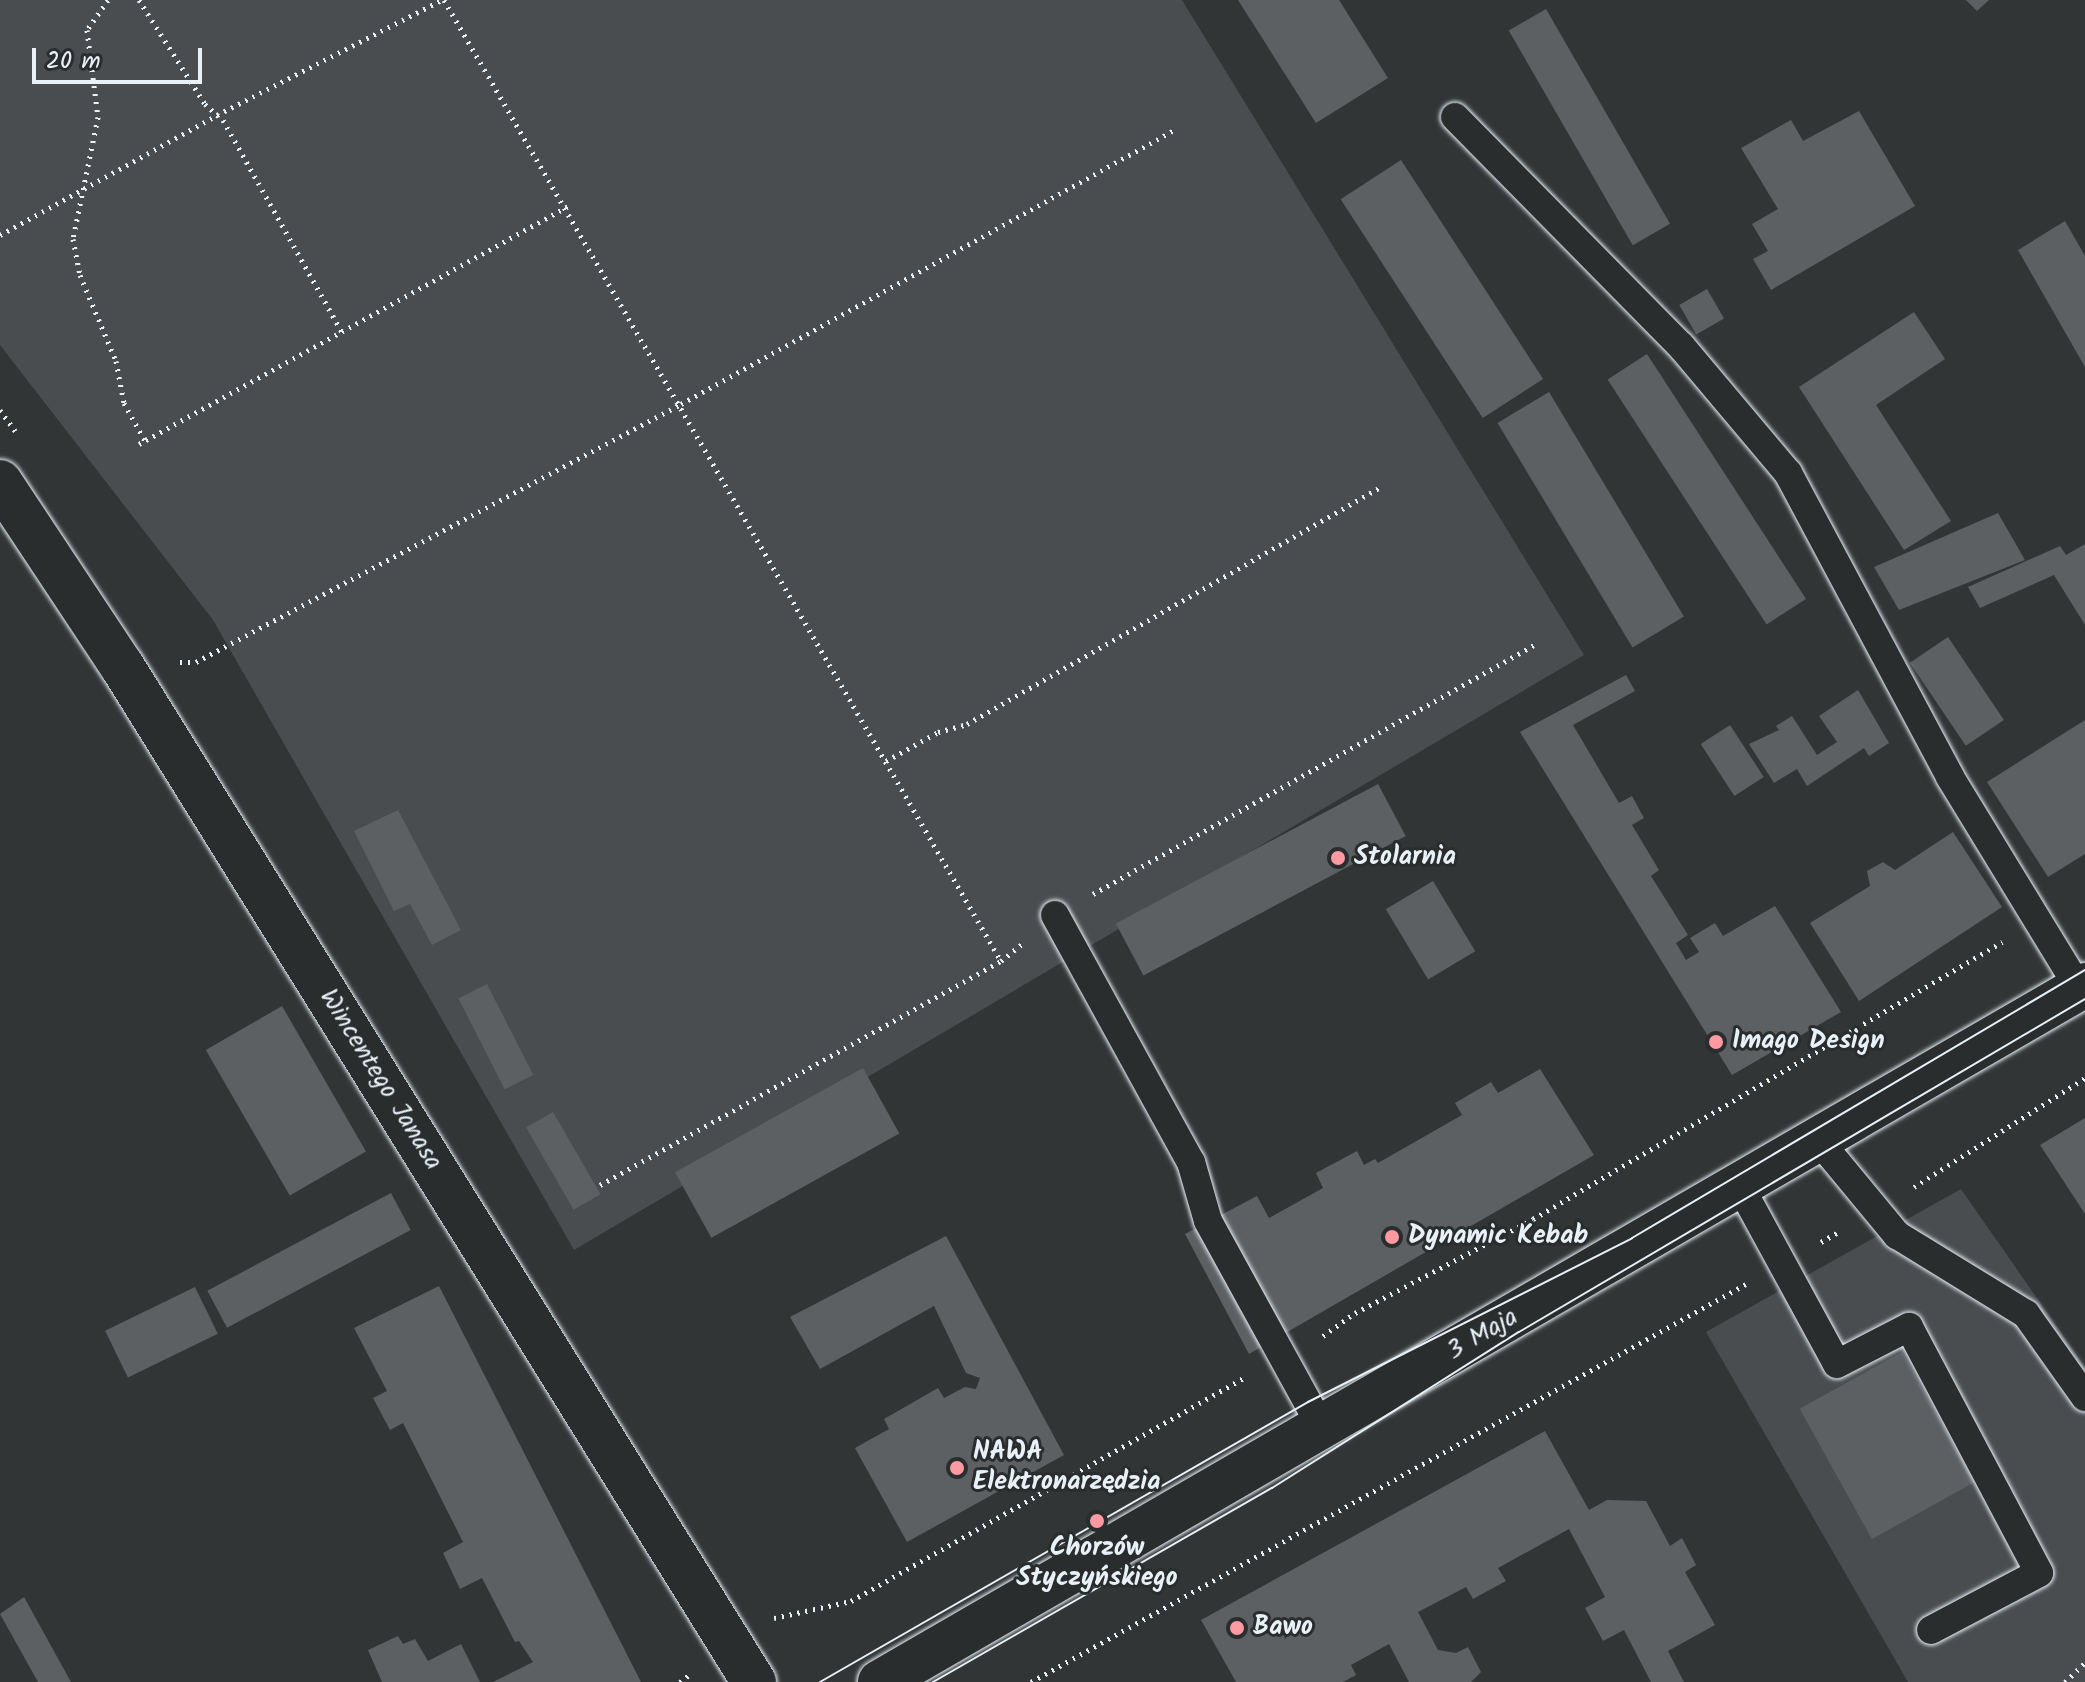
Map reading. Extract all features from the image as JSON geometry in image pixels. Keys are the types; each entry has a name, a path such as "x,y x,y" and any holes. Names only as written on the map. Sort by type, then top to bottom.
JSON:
{"street":[{"name":"Wincentego Janasa","path":"0,482 130,679 754,1682"},
{"name":"3 Maja","path":"880,1682 1741,1188 2082,986"}],"lane":[{"path":"1455,117 1681,346 1788,473 1950,777 2082,986"},
{"path":"1055,915 1191,1162 1208,1221 1322,1428"},
{"path":"1820,1142 1879,1209 1897,1235 2026,1314 2085,1397"},
{"path":"1741,1188 1837,1364 1909,1327 2039,1573 1931,1630"}],"path":[{"path":"108,0 87,30 98,117 73,239 80,275 116,361 124,403 142,443 343,334 568,206"},
{"path":"139,0 205,104 217,115 343,334"},
{"path":"0,235 217,115 443,0 568,206 1001,961"},
{"path":"196,662 681,404 1176,129"},
{"path":"886,761 938,732 967,724 1379,488"},
{"path":"600,1185 1001,961 1055,915 1534,645"},
{"path":"1314,1341 1389,1293 1522,1225 2009,938"},
{"path":"1031,1682 1879,1209 2085,1078"},
{"path":"767,1623 851,1601 1260,1370"},
{"path":"2065,1682 2085,1663"},
{"path":"680,1682 690,1674"}],"shaded area":[{"path":"0,0 1182,0 1584,655 574,1250 213,620 0,345"},
{"path":"1961,1189 2085,1367 2085,1682 1908,1682 1706,1332"}],"building":[{"path":"1238,0 1339,0 1388,78 1316,123"},
{"path":"1966,0 1989,0 1977,11"},
{"path":"1546,9 1670,224 1633,245 1509,30"},
{"path":"1859,111 1915,206 1771,290 1753,259 1768,251 1752,224 1778,209 1741,148 1791,120 1803,141"},
{"path":"1401,160 1543,379 1483,418 1341,199"},
{"path":"2065,221 2085,256 2085,367 2018,250"},
{"path":"1707,289 1724,318 1696,334 1679,305"},
{"path":"1914,312 1945,359 1876,405 1951,521 1904,550 1799,387"},
{"path":"1647,354 1806,599 1767,624 1608,380"},
{"path":"1549,392 1684,617 1633,647 1498,423"},
{"path":"1998,513 2025,560 1899,610 1874,567"},
{"path":"2085,544 2085,625 2054,575 1980,608 1968,587 2060,546 2066,555"},
{"path":"1948,637 2004,720 1966,746 1910,663"},
{"path":"1626,675 1635,691 1573,725 1619,803 1632,796 1644,818 1632,825 1659,870 1651,876 1688,935 1676,943 1686,960 1699,952 1690,938 1715,923 1723,936 1775,906 1841,1012 1732,1075 1520,732"},
{"path":"1858,690 1889,743 1869,756 1864,748 1807,786 1797,769 1774,783 1749,744 1779,730 1776,726 1792,716 1817,755 1837,742 1819,716"},
{"path":"2085,720 2085,854 2048,877 1987,782"},
{"path":"1730,725 1764,777 1734,796 1701,744"},
{"path":"1378,784 1406,836 1143,976 1116,923"},
{"path":"398,810 461,930 432,945 410,904 394,911 354,831"},
{"path":"1953,832 2002,907 1859,1001 1810,923 1870,886 1867,871 1883,862 1895,870"},
{"path":"1433,881 1475,951 1428,980 1386,909"},
{"path":"487,984 533,1075 505,1089 458,999"},
{"path":"282,1006 366,1151 290,1195 206,1050"},
{"path":"863,1068 899,1134 711,1238 675,1172"},
{"path":"1540,1069 1594,1155 1249,1354 1185,1234 1257,1196 1269,1218 1323,1188 1316,1173 1357,1151 1364,1165 1375,1159 1378,1163 1462,1115 1455,1103 1491,1082 1498,1093"},
{"path":"553,1112 600,1194 574,1210 526,1128"},
{"path":"2085,1118 2085,1214 2040,1145"},
{"path":"391,1193 411,1230 227,1328 207,1291"},
{"path":"946,1236 1064,1455 907,1542 855,1448 889,1429 884,1419 938,1388 944,1398 965,1387 976,1389 980,1378 966,1373 934,1306 820,1369 790,1317"},
{"path":"439,1286 641,1682 493,1682 533,1662 519,1641 515,1642 482,1578 460,1589 443,1553 463,1542 403,1423 390,1430 373,1398 387,1391 354,1328"},
{"path":"195,1287 218,1334 128,1378 105,1331"},
{"path":"1902,1352 1974,1482 1872,1539 1800,1409"},
{"path":"1545,1431 1589,1510 1607,1500 1646,1501 1670,1546 1682,1538 1696,1565 1685,1572 1715,1625 1668,1651 1684,1682 1651,1682 1624,1630 1603,1641 1585,1608 1605,1597 1569,1529 1498,1568 1506,1581 1473,1599 1466,1587 1418,1612 1438,1650 1456,1653 1468,1647 1481,1672 1471,1682 1409,1682 1389,1644 1351,1665 1356,1675 1343,1682 1236,1682 1201,1620"},
{"path":"24,1597 71,1682 38,1682 0,1614"},
{"path":"398,1636 403,1644 415,1639 428,1661 461,1644 480,1682 382,1682 368,1650"}],"tram line":[{"path":"820,1682 1308,1402 1632,1238 2085,970"},
{"path":"933,1682 1272,1488 1519,1332 2085,999"}],"place":[{"name":"Stolarnia","path":"1338,858"},
{"name":"Imago Design","path":"1716,1042"},
{"name":"Dynamic Kebab","path":"1392,1237"},
{"name":"NAWA Elektronarzędzia","path":"957,1468"},
{"name":"Chorzów Styczyńskiego","path":"1097,1521"},
{"name":"Bawo","path":"1237,1628"}]}
